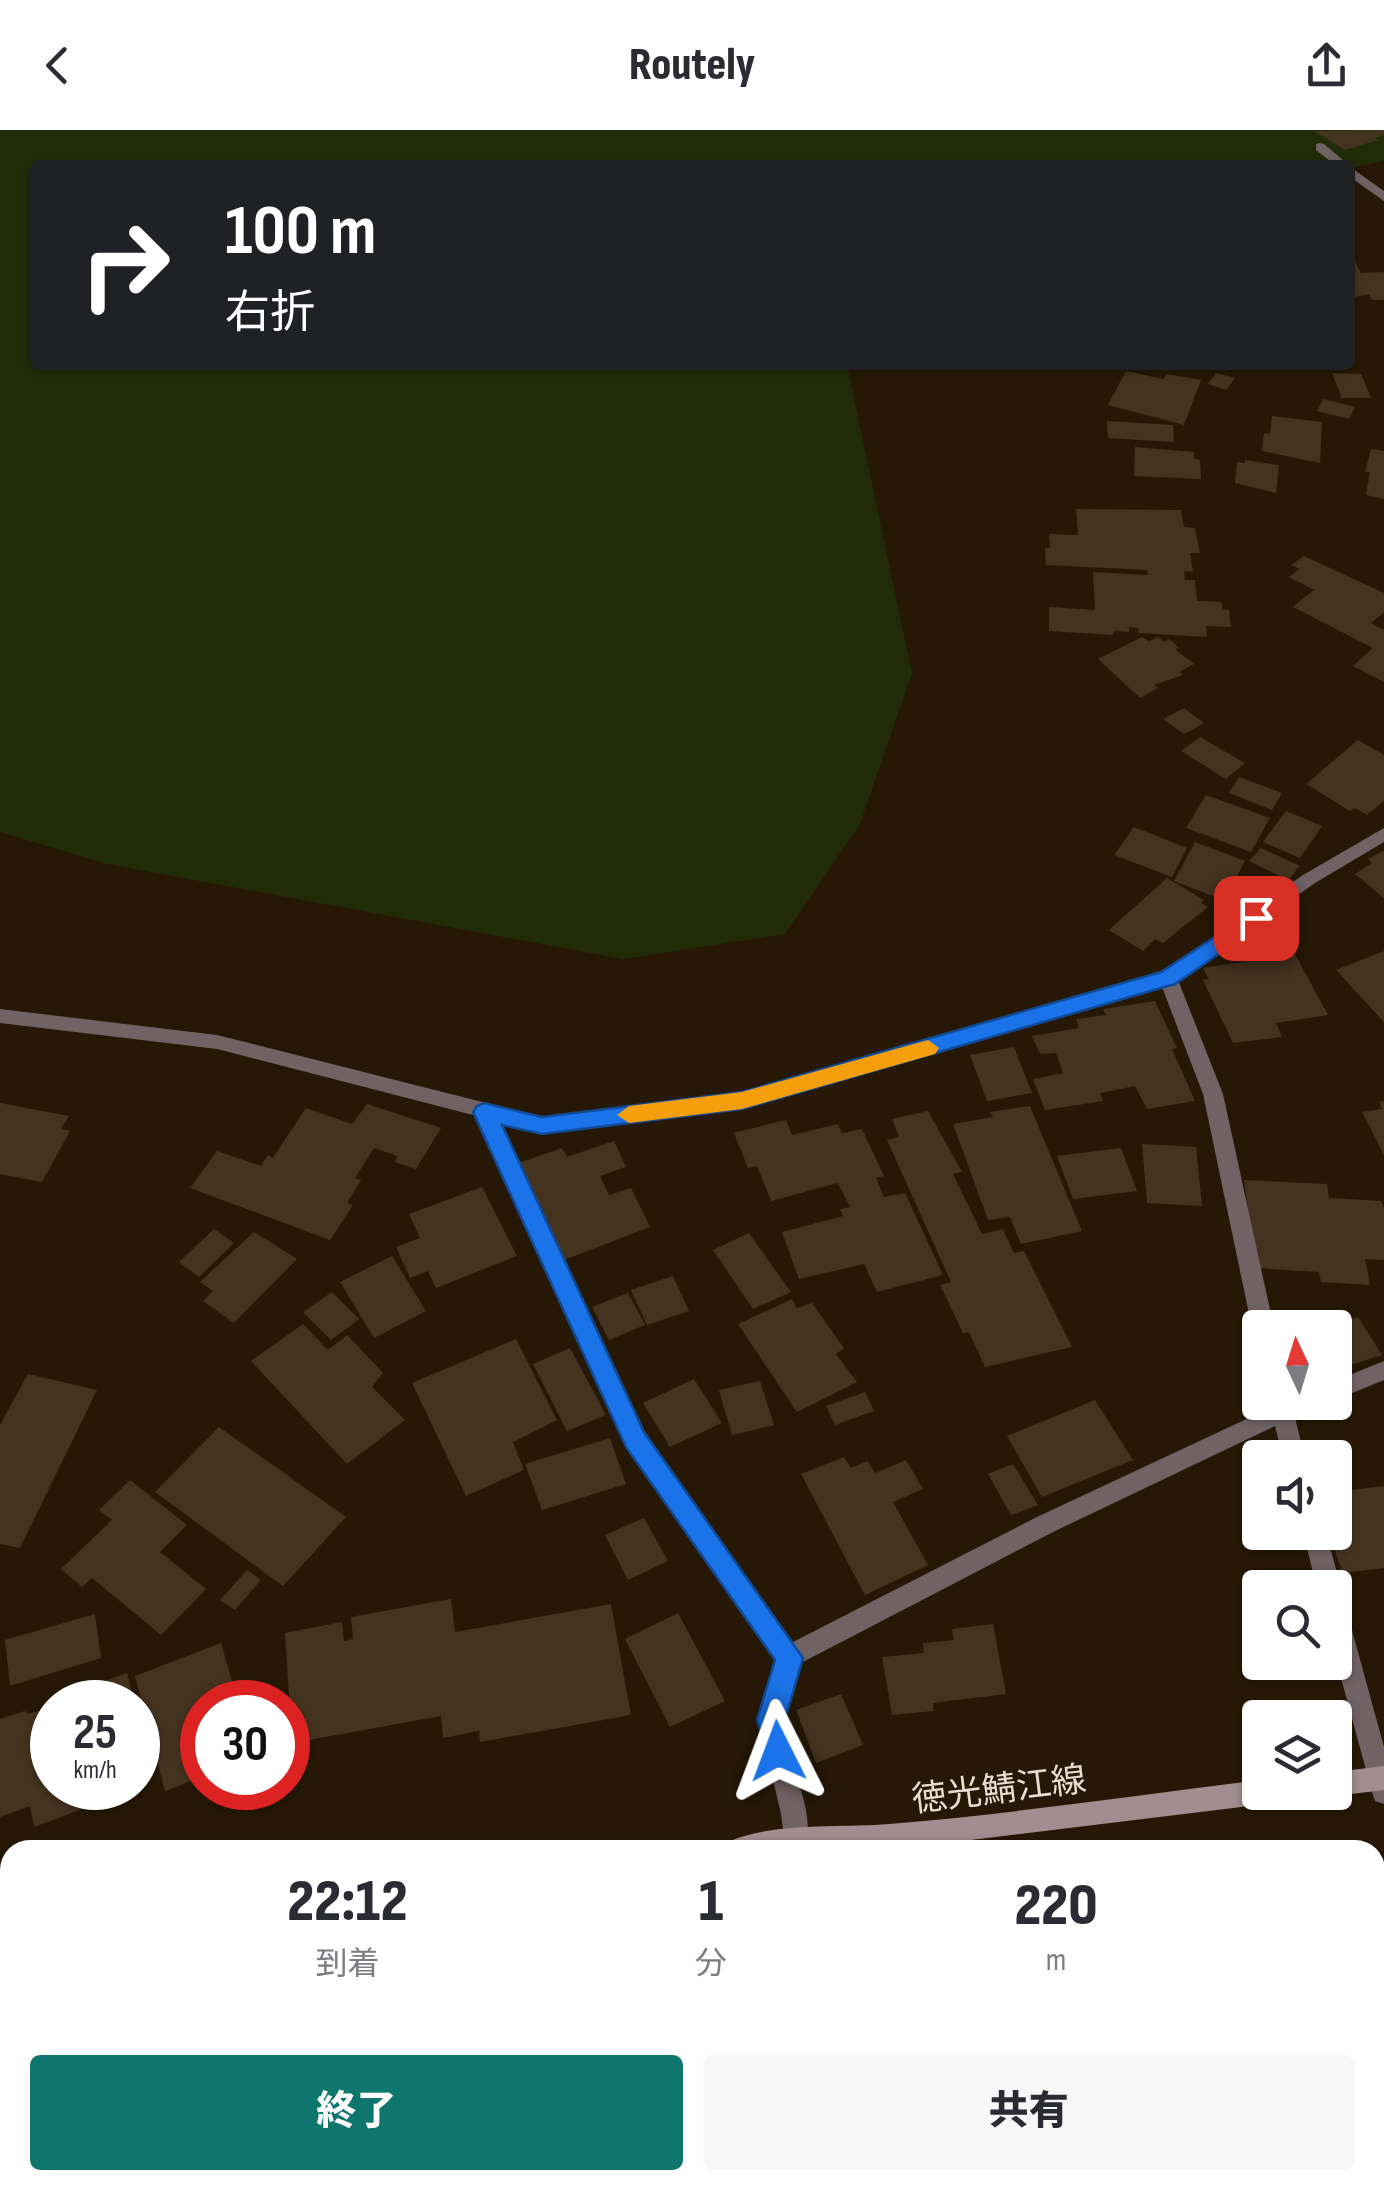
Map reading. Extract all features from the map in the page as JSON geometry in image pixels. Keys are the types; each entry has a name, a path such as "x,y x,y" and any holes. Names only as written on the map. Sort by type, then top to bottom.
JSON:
{"main road":[{"path":"1352,1784 1383,1783"},
{"name":"徳光鯖江線","path":"833,1840 890,1837 1242,1795"}],"street":[{"path":"1320,147 1337,160"},
{"path":"1355,174 1384,197"},
{"path":"0,1016 217,1042 327,1067 542,1126 742,1100 1168,978 1309,879 1384,834"},
{"path":"1168,978 1214,1094 1260,1310"},
{"path":"484,1112 635,1440 790,1658"},
{"path":"1352,1384 1384,1370"},
{"path":"795,1840 794,1814 771,1720 790,1658 914,1590 1257,1420"},
{"path":"1352,1673 1383,1783"}],"green space":[{"path":"0,130 1384,130 1384,161 1355,167 1355,160 30,160 30,370 848,370 912,673 860,824 785,934 623,959 107,864 0,832"}],"building":[{"path":"1384,130 1384,135 1375,138 1378,140 1345,150 1314,131"},
{"path":"1355,262 1361,273 1384,272 1384,300 1372,300 1369,294 1355,297"},
{"path":"1126,371 1163,379 1167,374 1201,380 1184,425 1108,405"},
{"path":"1216,373 1235,378 1226,390 1208,384"},
{"path":"1332,373 1361,374 1371,398 1342,398"},
{"path":"1323,399 1355,407 1349,419 1317,411"},
{"path":"1272,416 1322,422 1320,463 1262,451 1264,433 1270,434"},
{"path":"1107,421 1173,425 1174,442 1108,438"},
{"path":"1135,447 1194,452 1194,459 1200,460 1201,479 1134,476"},
{"path":"1371,449 1384,451 1384,499 1366,495 1370,472 1365,472"},
{"path":"1237,462 1279,465 1276,493 1235,483"},
{"path":"1076,509 1181,510 1184,527 1195,528 1200,553 1190,553 1193,572 1184,571 1185,580 1195,580 1197,601 1221,602 1223,609 1229,610 1231,627 1206,626 1207,637 1139,633 1138,628 1129,627 1129,632 1114,631 1113,635 1049,631 1049,607 1095,610 1093,572 1148,575 1147,570 1046,565 1049,534 1078,535"},
{"path":"1304,556 1384,593 1384,612 1371,623 1384,630 1384,682 1353,666 1373,648 1293,607 1314,590 1289,577 1300,569 1291,565"},
{"path":"1142,637 1149,641 1158,637 1164,642 1169,639 1194,664 1179,672 1183,675 1154,685 1158,688 1140,698 1098,659"},
{"path":"1184,708 1204,723 1184,734 1163,719"},
{"path":"1200,737 1245,763 1226,779 1181,751"},
{"path":"1358,740 1384,755 1384,801 1367,815 1355,808 1350,811 1306,784"},
{"path":"1239,777 1282,793 1272,810 1229,793"},
{"path":"1206,795 1270,818 1251,852 1186,828"},
{"path":"1286,811 1322,826 1300,858 1263,842"},
{"path":"1134,827 1187,848 1172,877 1114,855"},
{"path":"1195,842 1245,861 1229,891 1241,895 1236,905 1174,881"},
{"path":"1261,848 1300,866 1288,880 1249,861"},
{"path":"1384,850 1384,898 1355,874 1372,863 1368,859"},
{"path":"1167,878 1204,900 1201,903 1208,907 1163,943 1155,939 1143,951 1109,930"},
{"path":"1384,951 1384,1022 1336,970"},
{"path":"1295,954 1328,1015 1276,1023 1282,1037 1233,1043 1203,980 1209,979 1203,968"},
{"path":"1155,1001 1195,1101 1147,1109 1135,1086 1100,1093 1103,1101 1045,1110 1033,1079 1063,1073 1056,1053 1040,1054 1032,1036 1079,1028 1076,1019 1106,1015 1103,1009"},
{"path":"1014,1047 1032,1093 987,1101 970,1055"},
{"path":"1384,1101 1384,1155 1362,1112 1382,1109 1379,1102"},
{"path":"0,1103 69,1116 61,1129 70,1131 42,1182 0,1174"},
{"path":"367,1104 441,1128 416,1169 395,1162 397,1156 374,1148 355,1178 361,1180 347,1203 353,1205 330,1240 190,1188 217,1151 261,1166 268,1155 273,1158 306,1108 352,1124"},
{"path":"1030,1106 1082,1231 1021,1244 1010,1217 988,1220 953,1124 993,1117 990,1112"},
{"path":"928,1111 962,1172 953,1174 982,1234 1003,1229 1014,1253 1024,1251 1072,1347 985,1367 969,1332 963,1333 940,1285 951,1282 887,1140 899,1137 892,1119"},
{"path":"786,1120 792,1135 838,1124 842,1133 862,1129 884,1176 876,1178 884,1197 905,1193 943,1275 877,1292 864,1264 799,1279 782,1232 843,1216 840,1209 850,1207 838,1183 771,1201 757,1166 748,1168 734,1133"},
{"path":"614,1141 626,1167 600,1176 609,1195 631,1188 650,1227 559,1262 516,1164 562,1148 567,1157"},
{"path":"1142,1144 1196,1147 1202,1206 1147,1203"},
{"path":"1121,1148 1137,1191 1073,1199 1057,1156"},
{"path":"1244,1180 1327,1184 1329,1198 1381,1201 1384,1260 1365,1259 1370,1285 1321,1282 1319,1272 1256,1268"},
{"path":"482,1187 517,1256 436,1288 428,1271 410,1278 396,1247 420,1238 409,1214"},
{"path":"214,1229 234,1243 199,1277 179,1262"},
{"path":"254,1232 297,1259 234,1323 203,1301 213,1291 200,1282"},
{"path":"749,1233 791,1292 753,1309 713,1250"},
{"path":"392,1256 426,1311 374,1338 340,1282"},
{"path":"673,1276 689,1311 647,1325 631,1290"},
{"path":"332,1292 359,1319 331,1340 303,1312"},
{"path":"628,1293 645,1325 609,1340 592,1307"},
{"path":"792,1299 797,1308 812,1303 844,1348 836,1354 857,1382 797,1412 738,1324"},
{"path":"1358,1317 1382,1355 1352,1365 1352,1319"},
{"path":"303,1324 328,1350 347,1335 383,1373 372,1387 405,1420 347,1464 251,1361"},
{"path":"516,1339 557,1420 513,1442 524,1470 466,1496 412,1383"},
{"path":"570,1348 606,1415 567,1431 533,1364"},
{"path":"28,1374 97,1390 20,1548 0,1544 0,1425"},
{"path":"694,1379 722,1423 670,1447 643,1403"},
{"path":"760,1381 774,1425 732,1435 719,1390"},
{"path":"865,1392 874,1411 835,1425 826,1406"},
{"path":"1095,1400 1133,1460 1042,1497 1007,1436"},
{"path":"219,1427 346,1517 283,1586 155,1492"},
{"path":"610,1438 626,1484 542,1510 525,1464"},
{"path":"844,1457 851,1468 868,1461 875,1473 906,1460 923,1489 893,1502 928,1565 865,1595 801,1474"},
{"path":"1013,1464 1038,1505 1011,1515 988,1474"},
{"path":"130,1480 187,1525 160,1552 206,1589 161,1635 92,1578 82,1587 61,1569 112,1520 99,1510"},
{"path":"1384,1486 1384,1568 1342,1570 1335,1550 1352,1550 1352,1490"},
{"path":"644,1518 668,1561 628,1580 605,1535"},
{"path":"247,1570 261,1580 235,1610 220,1600"},
{"path":"451,1599 455,1632 611,1604 631,1715 480,1742 479,1731 443,1738 441,1716 310,1740 310,1680 288,1680 285,1633 342,1622 344,1641 353,1639 351,1617"},
{"path":"678,1613 725,1701 670,1727 625,1639"},
{"path":"95,1614 101,1658 10,1686 5,1640"},
{"path":"993,1624 1006,1694 933,1703 934,1711 892,1715 882,1657 924,1653 923,1643 954,1640 952,1629"},
{"path":"221,1643 232,1680 180,1680 180,1785 165,1791 160,1772 160,1680 136,1680 135,1676"},
{"path":"127,1673 129,1680 108,1680"},
{"path":"841,1694 863,1745 816,1763 796,1710"},
{"path":"25,1711 30,1713 30,1806 0,1817 0,1719"},
{"path":"31,1810 80,1810 34,1827"}],"slow traffic":[{"path":"629,1115 742,1100 928,1048"}],"route":[{"path":"778,1751 771,1720 790,1658 635,1440 484,1112 542,1126 742,1100 1168,978 1256,918"}]}
